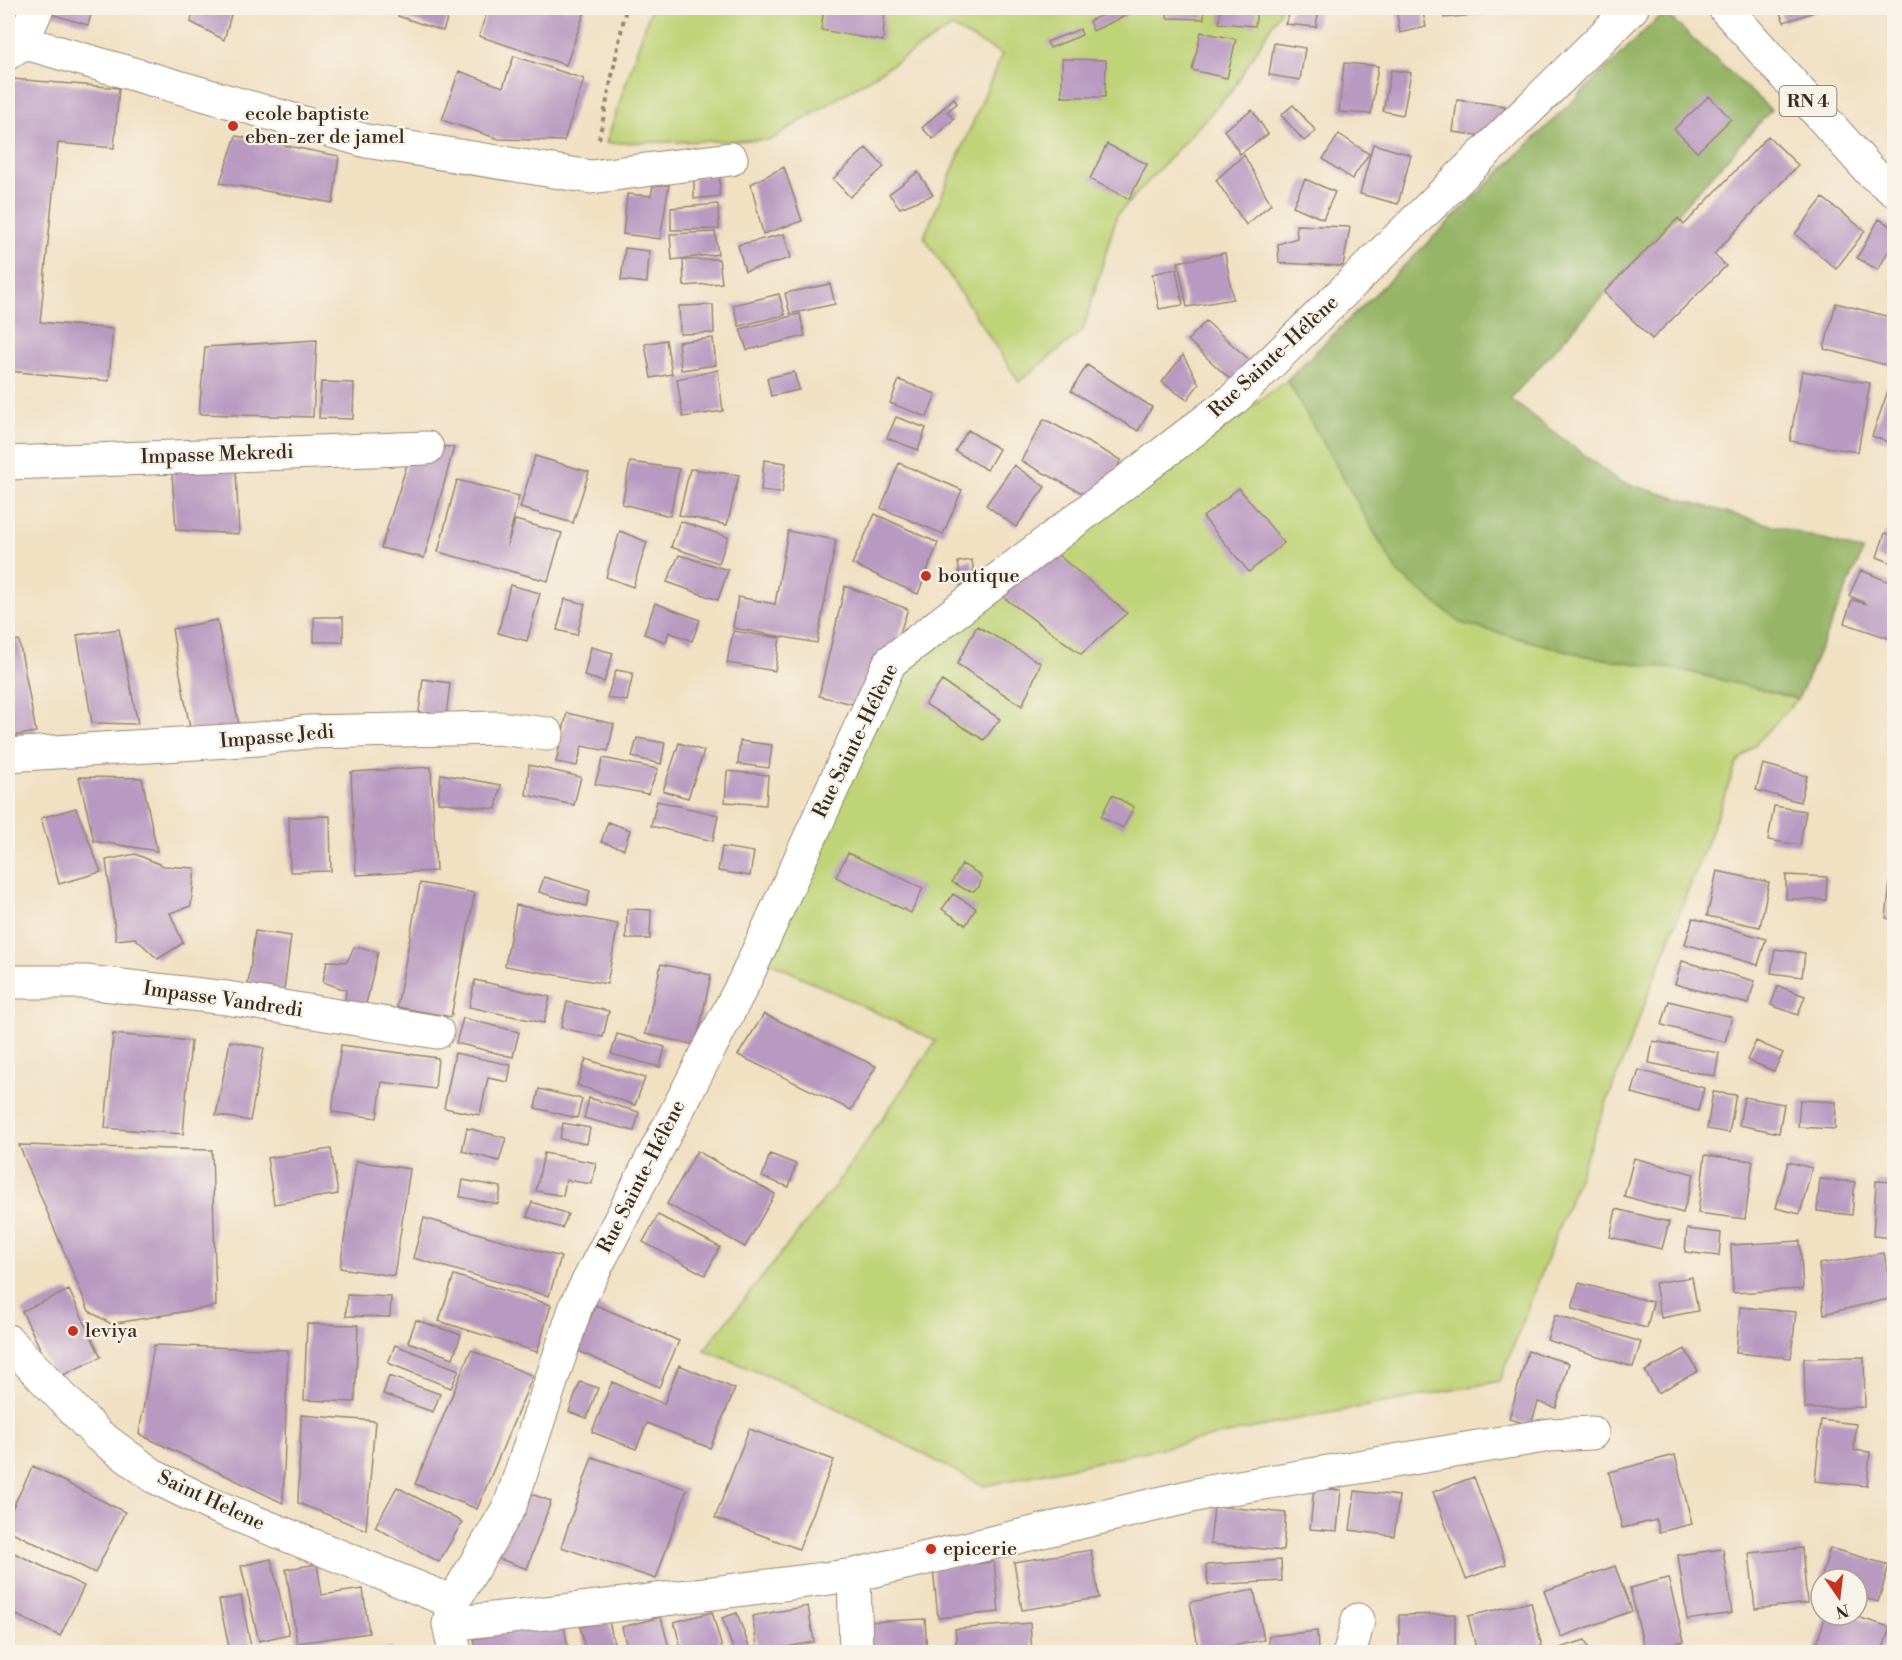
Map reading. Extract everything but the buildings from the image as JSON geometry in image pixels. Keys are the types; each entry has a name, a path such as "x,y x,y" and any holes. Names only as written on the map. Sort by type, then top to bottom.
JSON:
{"street":[{"path":"37,8 12,44 357,139 591,177 731,159"},
{"name":"Rue Sainte-Hélène","path":"452,1626 510,1506 577,1303 745,980 890,662 1233,400 1632,8"},
{"name":"RN 4","path":"1725,8 1870,171 1894,190"},
{"name":"Impasse Mekredi","path":"8,463 427,448"},
{"name":"Impasse Jedi","path":"8,755 258,739 307,732 498,728 547,734"},
{"name":"Impasse Vandredi","path":"8,982 86,982 227,998 437,1032"},
{"name":"Saint Helene","path":"8,1341 98,1435 155,1477 452,1626"},
{"path":"452,1626 855,1575 1209,1492 1550,1435 1592,1433"},
{"path":"855,1575 856,1653"},
{"path":"1350,1653 1358,1620"}],"path":[{"path":"591,177 626,8"}],"green space":[{"path":"651,8 1282,8 1233,89 1117,215 1083,330 1019,382 924,237 1002,54 952,27 771,140 606,143"},
{"path":"1664,12 1771,110 1510,399 1620,482 1863,551 1798,699 1686,671 1586,656 1461,623 1398,573 1287,380"},
{"path":"1287,380 1398,573 1586,656 1686,671 1798,699 1737,763 1500,1381 1287,1421 984,1486 799,1389 704,1350 841,1178 936,1041 757,956 902,667"}],"place":[{"name":"ecole baptiste eben-zer de jamel","path":"233,126"},
{"name":"boutique","path":"926,576"},
{"name":"leviya","path":"73,1331"},
{"name":"epicerie","path":"931,1549"}]}
